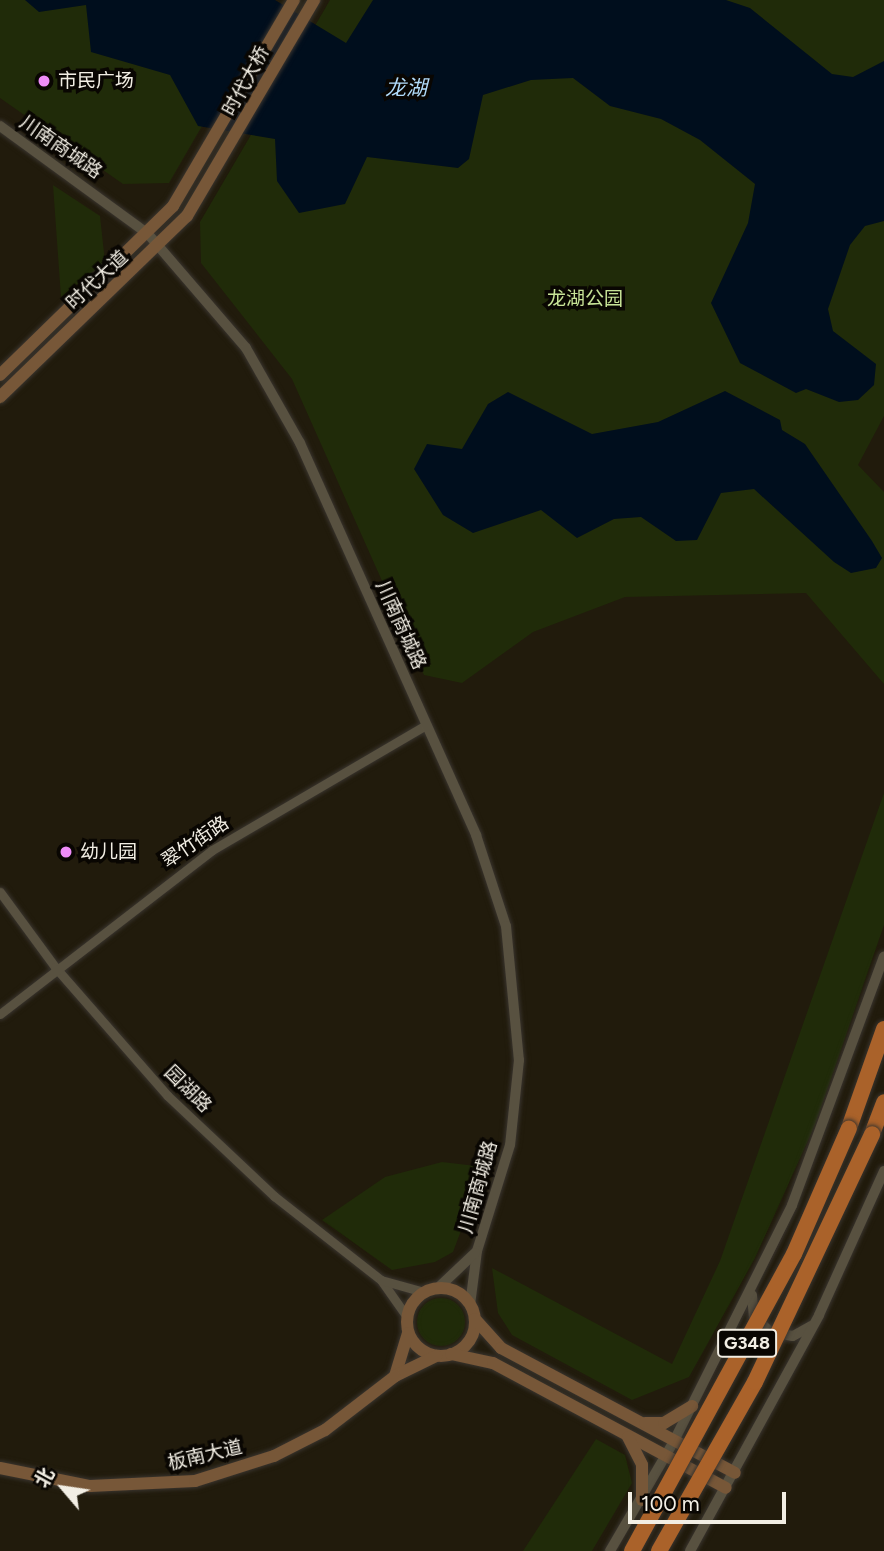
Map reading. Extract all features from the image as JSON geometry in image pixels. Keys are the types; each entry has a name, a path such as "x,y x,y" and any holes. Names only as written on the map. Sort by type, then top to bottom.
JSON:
{"highway":[{"name":"G348","path":"632,1551 794,1254 849,1128 884,1029"},
{"name":"G348","path":"659,1551 755,1382 872,1134 884,1102"}],"main road":[{"name":"时代大桥","path":"197,174 295,0"},
{"name":"时代大桥","path":"212,182 314,0"},
{"name":"时代大道","path":"0,374 148,234 197,174"},
{"name":"时代大道","path":"0,397 161,246 212,182"},
{"path":"395,1376 408,1332 407,1317 424,1293 438,1288 453,1290 470,1305 475,1319 501,1348 735,1473"},
{"path":"451,1354 469,1341 475,1319"},
{"path":"408,1332 416,1345 436,1356 451,1354 493,1363 726,1488"},
{"name":"板南大道","path":"0,1468 90,1486 195,1481 274,1456 325,1430 395,1376 436,1356"},
{"path":"641,1423 664,1423 692,1406"},
{"path":"626,1434 642,1465 642,1500"}],"street":[{"name":"川南商城路","path":"0,126 161,246 202,290 273,392 426,725 494,884 514,972 516,1103 500,1189 477,1251"},
{"name":"翠竹街路","path":"0,1014 55,967 257,821 426,725"},
{"name":"园湖路","path":"0,892 55,967 168,1096 274,1196 381,1280"},
{"path":"610,1551 642,1500 756,1282 826,1125 884,956"},
{"path":"690,1551 819,1315 884,1171"},
{"path":"438,1288 477,1251"},
{"path":"470,1305 477,1251"},
{"path":"381,1280 424,1293"},
{"path":"381,1280 407,1317"},
{"path":"756,1282 754,1316 770,1332 793,1336 819,1315"}],"green space":[{"path":"0,0 275,0 169,183 123,184 0,98"},
{"name":"龙湖公园","path":"330,0 884,0 884,416 858,465 884,492 884,684 806,593 625,597 533,632 462,683 424,675 292,379 201,263 200,222"},
{"path":"53,185 100,216 105,262 61,297"},
{"path":"884,793 884,925 815,1125 755,1258 689,1377 632,1400 512,1335 498,1313 492,1268 672,1364 720,1261"},
{"path":"442,1162 485,1167 453,1252 435,1262 392,1270 322,1220 385,1177"},
{"path":"441,1298 458,1305 465,1322 458,1339 441,1346 424,1339 417,1322 424,1305"},
{"path":"596,1439 625,1455 632,1483 592,1551 523,1551"}],"water":[{"name":"龙湖","path":"25,0 275,0 346,43 373,0 726,0 750,8 832,74 853,77 884,61 884,221 865,226 850,245 828,309 833,331 876,364 874,385 858,400 839,402 806,389 796,393 740,363 711,303 748,223 755,184 700,140 661,119 610,106 573,78 531,80 483,95 469,159 458,168 367,157 345,204 299,213 277,181 275,139 198,126 170,75 91,52 86,5 39,12"},
{"path":"725,391 780,420 782,430 805,444 882,558 876,568 851,573 834,562 754,489 721,493 697,540 676,541 641,517 614,519 577,538 541,510 473,533 443,515 414,469 427,444 462,449 488,404 508,392 592,434 658,422"}],"place":[{"name":"市民广场","path":"44,81"},
{"name":"幼儿园","path":"66,852"}]}
